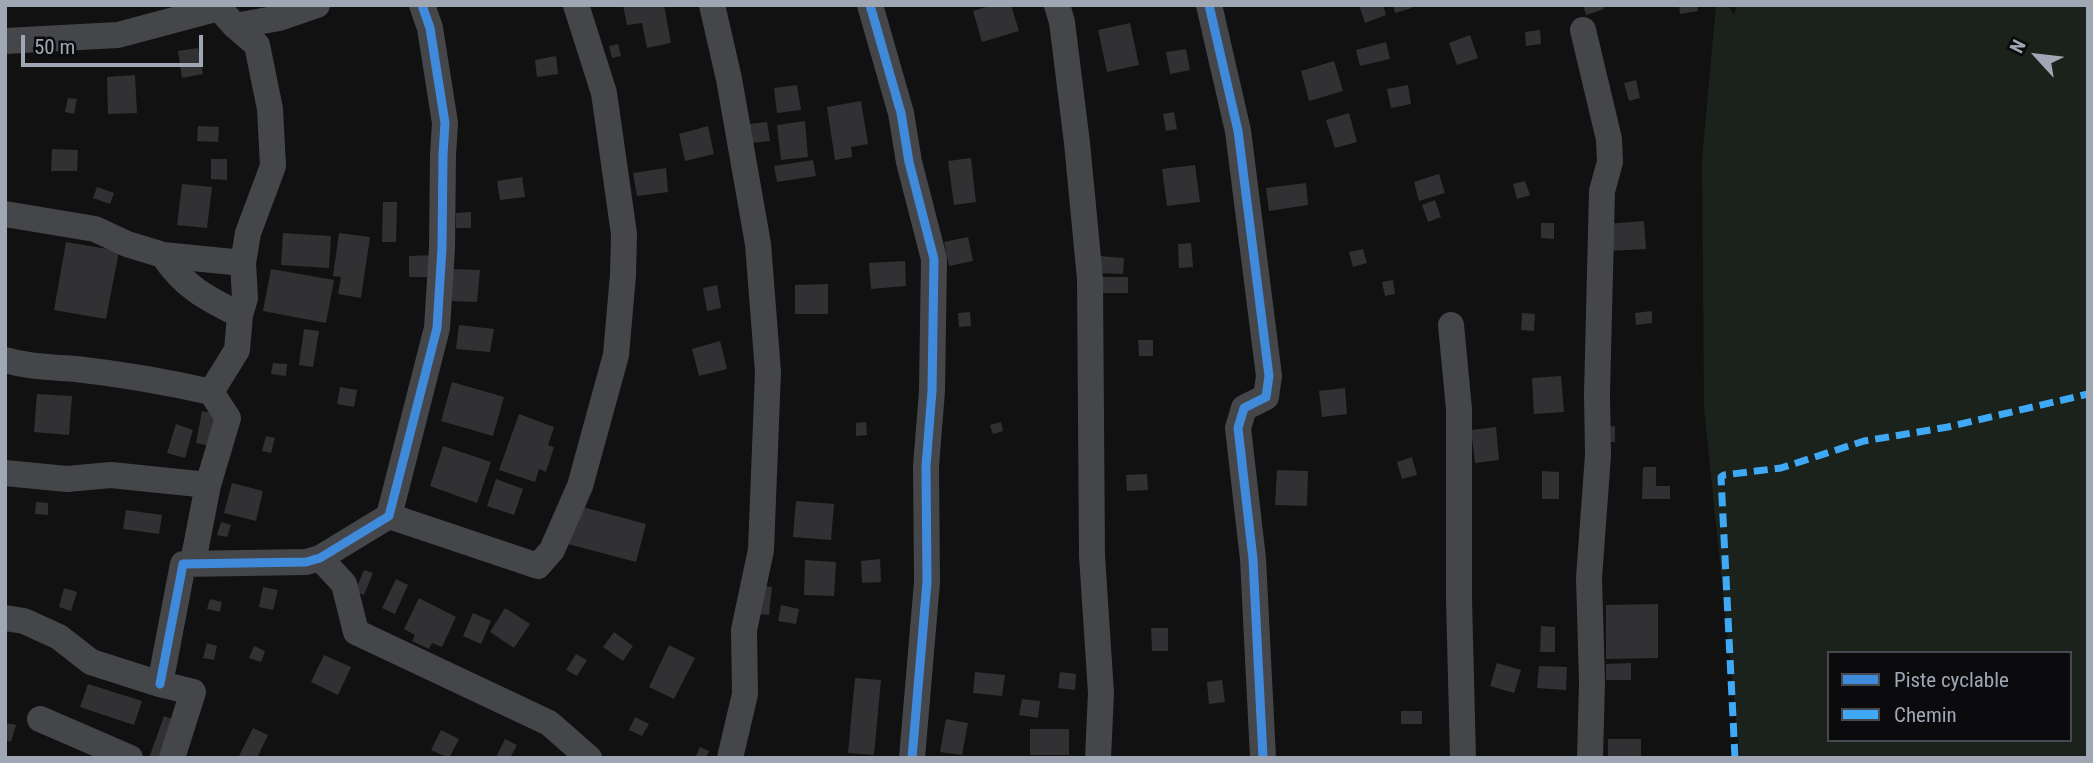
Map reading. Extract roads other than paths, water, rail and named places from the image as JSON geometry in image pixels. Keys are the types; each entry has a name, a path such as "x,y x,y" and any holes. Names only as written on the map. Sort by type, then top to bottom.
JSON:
{"street":[{"path":"5,41 118,35 224,13 279,18 317,5"},
{"path":"160,684 183,564 306,562 320,558 389,516 437,328 443,248 445,123 430,28 422,5"},
{"path":"389,516 538,566 552,550 580,486 616,355 624,234 604,93 576,5"},
{"path":"712,5 729,79 758,244 768,372 761,550 744,630 745,694 730,758"},
{"path":"870,5 901,113 909,162 934,258 932,391 926,466 926,582 912,758"},
{"path":"1057,5 1062,22 1077,143 1090,279 1092,556 1101,693 1098,758"},
{"path":"1209,5 1238,131 1269,376 1266,397 1244,408 1238,428 1253,559 1263,758"},
{"path":"211,392 237,350 240,315 245,298 243,263 248,233 273,166 270,109 257,45 224,13"},
{"path":"1583,30 1609,139 1610,162 1602,191 1597,380 1598,455 1589,578 1592,682 1590,758"},
{"path":"5,214 95,229 127,244 163,255 243,263"},
{"path":"163,255 176,275 205,297 240,315"},
{"path":"1451,325 1459,409 1459,599 1463,758"},
{"path":"5,360 27,367 75,369 135,377 211,392 228,418 208,485 193,562"},
{"path":"5,473 67,479 111,475 208,485"},
{"path":"320,558 344,584 356,632 549,723 589,758"},
{"path":"5,618 24,621 59,637 91,662 193,692 172,758"},
{"path":"40,719 130,758"}]}
